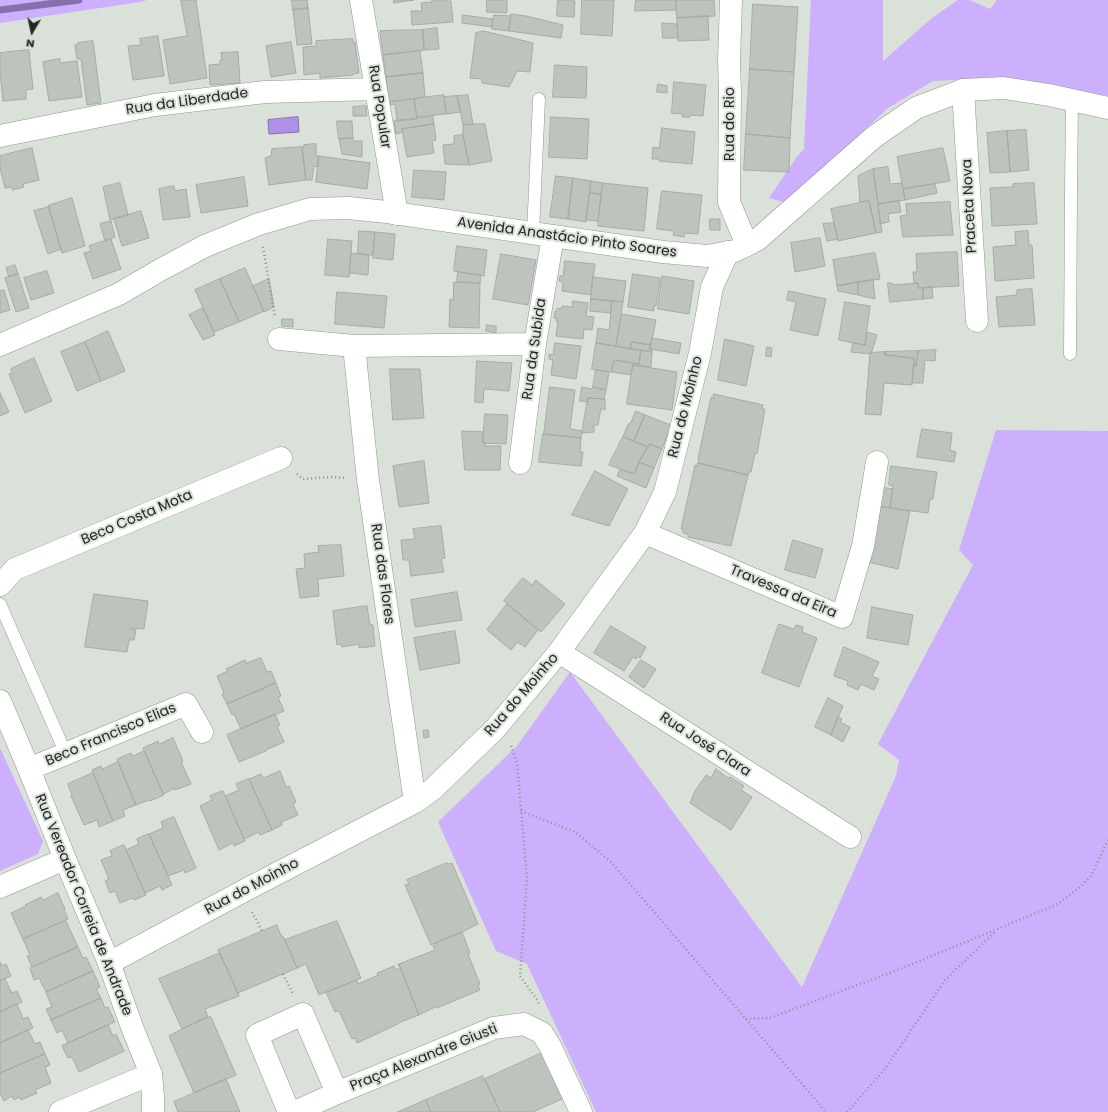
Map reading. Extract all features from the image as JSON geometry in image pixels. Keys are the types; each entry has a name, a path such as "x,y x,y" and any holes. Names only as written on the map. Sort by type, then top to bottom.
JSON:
{"street":[{"name":"Rua Popular","path":"361,0 397,214"},
{"name":"Rua do Rio","path":"731,0 729,61 729,202 738,249"},
{"name":"Avenida Anastácio Pinto Soares","path":"0,345 119,294 205,246 259,224 310,209 348,208 664,252 707,256 738,249 757,240 874,137 916,108 963,90 1004,88 1049,95 1108,108"},
{"name":"Rua da Liberdade","path":"0,136 155,105 265,92 376,89"},
{"name":"Praceta Nova","path":"963,90 977,321"},
{"name":"Rua da Subida","path":"520,463 535,344 543,235"},
{"name":"Rua do Moinho","path":"109,963 415,802 434,789 492,732 559,652 644,533 665,492 700,353 712,287 738,249"},
{"path":"279,339 354,346 535,344"},
{"name":"Rua das Flores","path":"354,346 368,480 415,802"},
{"name":"Beco Costa Mota","path":"0,585 15,568 281,458"},
{"name":"Travessa da Eira","path":"644,533 842,617 863,546 876,462"},
{"name":"Rua José Clara","path":"559,652 850,838"},
{"name":"Rua Vereador Correia de Andrade","path":"0,703 29,769 109,963 151,1074 153,1112"},
{"name":"Beco Francisco Elias","path":"29,769 186,704 202,732"},
{"path":"0,886 65,859"},
{"name":"Praça Alexandre Giusti","path":"289,1112 257,1035 303,1014 336,1093"},
{"name":"Praça Alexandre Giusti","path":"295,1112 336,1093 494,1028 524,1024 542,1033"},
{"path":"542,1033 550,1046 581,1112"},
{"path":"60,1112 151,1074"}],"lane":[{"path":"538,99 543,235"},
{"path":"1070,354 1072,100"},
{"path":"0,604 66,754"}],"path":[{"path":"259,224 279,339"},
{"path":"281,458 303,479 332,477 368,480"},
{"path":"492,732 510,742 517,763 527,878 520,976 538,1001 541,1012 542,1033"},
{"path":"521,811 575,832 612,863 826,1112"},
{"path":"746,1019 770,1018 900,969 1058,904 1080,887 1091,876 1108,840"},
{"path":"847,1112 886,1069 945,980 998,929"}],"shaded area":[{"path":"0,0 147,0 0,23"},
{"path":"811,0 883,0 883,61 932,18 958,0 970,0 990,9 997,0 1108,0 1108,96 981,79 933,81 888,108 787,203 769,198 796,158 804,149"},
{"path":"298,117 299,132 269,134 268,120"},
{"path":"996,430 1108,431 1108,1112 596,1112 527,964 496,951 438,822 517,746 570,672 802,987 896,776 899,760 878,744 973,565 959,550"},
{"path":"0,748 43,841 38,854 0,871"}],"building":[{"path":"181,0 196,0 207,78 170,84 163,40 187,36"},
{"path":"292,0 307,0 308,8 293,10"},
{"path":"394,0 414,0 394,3"},
{"path":"432,0 451,1 453,22 412,25 411,11 422,11 421,3 432,2"},
{"path":"487,0 507,0 507,13 487,12"},
{"path":"558,0 575,1 574,17 557,16"},
{"path":"582,0 614,0 612,36 581,34"},
{"path":"636,0 676,0 676,10 635,11"},
{"path":"676,0 714,0 715,16 677,18"},
{"path":"753,4 798,7 794,72 750,69"},
{"path":"308,8 312,44 297,45 293,10"},
{"path":"511,14 563,25 561,38 509,31"},
{"path":"463,15 493,19 492,27 462,23"},
{"path":"494,15 511,16 509,31 492,29"},
{"path":"708,16 709,40 678,41 677,18"},
{"path":"662,23 677,24 678,38 663,38"},
{"path":"437,28 439,49 424,50 423,30"},
{"path":"423,30 424,50 383,55 380,31"},
{"path":"484,31 533,43 530,72 517,71 509,87 482,83 482,79 470,78 476,33"},
{"path":"158,36 164,76 133,80 128,46 141,45 140,39"},
{"path":"353,39 353,42 355,42 359,73 353,75 320,78 320,73 304,75 303,47 316,46 316,41"},
{"path":"93,41 101,103 87,105 81,59 77,59 75,45 78,43"},
{"path":"291,42 296,73 271,77 266,46"},
{"path":"29,50 33,89 26,90 26,99 3,101 0,53"},
{"path":"420,51 423,73 386,77 383,55"},
{"path":"238,52 240,83 210,85 209,65 220,64 220,60 222,60 221,53"},
{"path":"60,59 60,63 77,61 82,97 49,101 43,62"},
{"path":"555,65 587,67 586,98 553,97"},
{"path":"750,69 794,72 790,138 746,134"},
{"path":"423,73 425,97 389,102 386,77"},
{"path":"674,82 706,85 703,116 690,115 690,117 682,117 683,114 672,113"},
{"path":"658,84 667,86 667,93 657,92"},
{"path":"444,95 446,114 417,117 414,99"},
{"path":"468,95 473,124 463,125 457,96"},
{"path":"457,96 461,112 446,114 444,97"},
{"path":"414,99 417,119 397,121 395,104 389,105 389,102"},
{"path":"366,106 367,116 353,116 353,107"},
{"path":"433,117 434,124 402,129 403,132 396,134 394,121"},
{"path":"551,117 589,119 587,159 549,157"},
{"path":"337,121 352,121 353,138 339,139"},
{"path":"434,124 436,140 432,141 434,153 407,157 402,129"},
{"path":"485,124 492,161 469,165 463,135 463,125"},
{"path":"662,128 695,132 692,164 652,159 653,147 659,148"},
{"path":"1026,130 1029,170 1010,172 1007,131"},
{"path":"1007,131 1010,172 990,173 987,133"},
{"path":"746,134 790,138 789,172 744,170"},
{"path":"463,135 469,165 445,164 443,145 454,144 454,136"},
{"path":"353,138 353,141 362,141 362,157 342,154 339,139"},
{"path":"316,144 316,156 319,156 318,167 314,166 312,180 306,180 302,147 304,147 304,145"},
{"path":"302,147 306,180 269,185 265,158 271,156 272,149"},
{"path":"32,148 39,180 23,184 24,187 12,190 12,187 5,188 0,168 0,156"},
{"path":"943,148 950,181 903,189 897,157"},
{"path":"319,156 370,163 367,189 316,182"},
{"path":"888,167 890,184 902,183 905,200 878,204 873,169"},
{"path":"873,169 882,232 876,233 869,201 860,202 858,176"},
{"path":"414,170 446,172 444,200 412,197"},
{"path":"556,176 573,178 568,219 550,217"},
{"path":"244,177 248,206 201,213 196,185"},
{"path":"573,178 591,181 586,222 568,219"},
{"path":"591,181 603,183 601,194 590,193"},
{"path":"120,183 128,215 110,220 103,187"},
{"path":"603,183 648,188 644,231 598,226"},
{"path":"1034,183 1037,224 992,226 990,188 1013,187 1013,184"},
{"path":"935,184 937,193 905,200 903,189"},
{"path":"174,186 175,191 186,189 190,217 163,220 159,189"},
{"path":"662,191 702,195 698,234 685,233 684,237 673,235 674,231 657,229"},
{"path":"590,193 601,194 598,221 586,220"},
{"path":"72,198 85,246 62,253 48,206"},
{"path":"869,201 876,233 838,241 831,209"},
{"path":"899,201 901,212 888,214 889,222 880,224 878,204"},
{"path":"950,202 953,235 903,237 900,216 907,215 906,204"},
{"path":"49,207 61,249 48,254 34,211"},
{"path":"141,211 149,238 122,246 114,219"},
{"path":"710,219 720,219 720,230 710,230"},
{"path":"111,221 115,237 105,241 100,224"},
{"path":"834,223 838,239 827,241 823,224"},
{"path":"359,231 375,232 373,255 358,254"},
{"path":"1028,231 1029,245 1032,245 1034,278 995,281 993,247 1016,245 1015,232"},
{"path":"375,232 395,234 393,260 373,258"},
{"path":"820,238 825,266 795,272 791,243"},
{"path":"111,239 121,269 93,279 84,253 91,251 89,246"},
{"path":"328,239 352,241 349,277 325,275"},
{"path":"457,246 487,250 484,276 454,271"},
{"path":"957,252 959,286 918,288 918,283 914,283 913,272 917,272 916,254"},
{"path":"351,253 369,255 368,275 350,273"},
{"path":"875,253 880,279 837,286 833,260"},
{"path":"501,254 536,260 528,305 493,299"},
{"path":"565,261 595,264 591,295 562,291 563,282 559,281 560,276 563,276"},
{"path":"15,265 18,274 9,277 6,268"},
{"path":"245,268 264,311 239,322 220,279"},
{"path":"47,271 54,293 31,300 24,278"},
{"path":"458,272 481,275 480,283 457,282"},
{"path":"18,274 29,308 16,312 5,278"},
{"path":"633,274 660,278 654,311 628,307"},
{"path":"662,276 694,281 689,314 658,309"},
{"path":"593,277 626,281 623,302 591,299"},
{"path":"220,279 239,322 214,332 195,290"},
{"path":"269,279 274,307 264,312 253,286"},
{"path":"873,280 875,299 858,295 858,282"},
{"path":"454,282 480,283 479,328 449,327 450,299 453,300"},
{"path":"858,282 858,295 838,291 837,286"},
{"path":"888,283 892,283 893,285 918,283 918,288 923,288 923,299 890,302"},
{"path":"932,287 933,298 923,299 923,288"},
{"path":"1032,289 1035,325 999,327 996,297 1017,295 1017,290"},
{"path":"4,290 10,310 0,313 0,291"},
{"path":"789,291 826,299 818,336 790,330 796,302 787,300"},
{"path":"337,292 387,296 384,328 335,324"},
{"path":"591,299 612,301 611,313 590,311"},
{"path":"573,301 588,303 586,316 594,317 592,330 584,329 583,339 556,336 558,321 554,318 555,311 557,311 557,308 561,309 562,306 572,307"},
{"path":"612,301 623,302 616,346 596,343 598,328 609,330"},
{"path":"845,302 870,306 865,345 839,340"},
{"path":"203,308 215,335 203,340 189,315"},
{"path":"622,314 656,320 651,345 632,342 630,349 616,346"},
{"path":"282,319 293,319 293,327 282,326"},
{"path":"487,325 496,326 496,333 486,331"},
{"path":"108,331 125,371 101,381 85,342"},
{"path":"867,332 877,335 871,354 851,352 853,343 865,345"},
{"path":"652,338 681,343 679,354 650,349"},
{"path":"725,339 754,346 746,386 718,380"},
{"path":"85,342 101,381 77,391 61,352"},
{"path":"632,342 651,345 650,349 652,349 652,352 630,349"},
{"path":"555,343 581,346 576,379 551,375 553,360 549,359 549,354 553,355"},
{"path":"596,343 641,350 639,364 614,360 611,372 592,369"},
{"path":"767,347 772,348 771,357 766,356"},
{"path":"641,350 652,352 651,367 633,365 631,375 611,372 614,360 639,364"},
{"path":"936,350 935,361 925,360 923,383 912,383 914,365 916,366 918,351"},
{"path":"918,351 916,366 914,365 914,358 885,355 885,352"},
{"path":"885,352 885,355 914,358 912,385 884,383 881,415 865,414 870,353"},
{"path":"34,358 52,401 25,413 9,374 12,373 11,369"},
{"path":"477,361 512,363 509,391 484,389 483,403 475,402"},
{"path":"633,365 677,372 672,410 627,404"},
{"path":"390,369 420,369 424,418 393,420"},
{"path":"596,370 609,372 606,390 593,387"},
{"path":"550,387 575,390 570,429 582,431 581,438 544,434"},
{"path":"582,387 592,389 593,387 606,390 604,399 588,398 588,402 580,401"},
{"path":"0,393 9,412 0,416"},
{"path":"714,394 763,405 762,409 765,409 757,454 755,453 751,472 749,472 748,475 698,463 711,397 713,398"},
{"path":"588,398 605,399 605,410 601,408 598,425 594,425 594,432 582,433"},
{"path":"636,411 645,415 634,441 623,437 628,424 630,424"},
{"path":"485,414 508,415 506,444 483,443"},
{"path":"645,415 671,425 662,449 650,444 648,447 634,441"},
{"path":"922,429 952,433 950,450 956,452 954,462 917,457"},
{"path":"462,431 484,432 483,443 485,443 485,446 501,446 500,470 465,470"},
{"path":"543,434 581,438 580,452 583,452 581,466 539,462"},
{"path":"623,437 648,447 634,474 609,465"},
{"path":"650,444 662,449 654,468 639,462"},
{"path":"424,461 429,503 399,507 393,466"},
{"path":"639,462 654,468 646,488 617,476 620,469 634,474"},
{"path":"698,463 748,475 731,546 688,537 688,534 683,533 683,529 681,529 695,465 697,466"},
{"path":"891,466 937,472 933,499 930,499 928,513 890,508 893,486 889,485"},
{"path":"595,471 628,489 609,526 572,515"},
{"path":"881,487 893,489 890,508 878,506"},
{"path":"878,506 910,511 898,569 868,562"},
{"path":"441,526 445,558 441,559 444,572 411,576 409,560 403,560 401,540 415,539 413,529"},
{"path":"793,540 823,549 815,578 785,570"},
{"path":"341,545 344,576 318,579 319,596 300,598 296,569 305,568 304,554 319,552 318,546"},
{"path":"523,578 532,585 536,580 565,604 541,632 504,601"},
{"path":"457,592 462,620 415,627 411,600"},
{"path":"94,594 148,601 144,629 130,629 136,630 134,640 129,640 127,652 85,647"},
{"path":"507,604 538,630 525,647 518,642 511,650 487,630"},
{"path":"367,606 370,625 373,625 375,646 359,648 359,644 342,647 341,644 337,645 333,611"},
{"path":"872,607 913,615 908,645 867,638"},
{"path":"779,624 794,629 796,625 803,627 802,632 817,638 799,687 762,673"},
{"path":"611,626 646,647 640,658 637,656 636,659 633,657 624,671 594,653"},
{"path":"455,631 460,663 420,670 414,638"},
{"path":"844,647 879,662 872,676 879,679 874,690 861,684 858,690 847,685 848,681 834,676"},
{"path":"261,658 267,672 271,671 276,683 227,704 222,694 224,693 217,676 228,671 226,669 245,660 246,663"},
{"path":"641,660 656,669 644,688 629,677"},
{"path":"276,683 281,696 278,697 284,711 241,729 234,714 232,715 227,704"},
{"path":"828,698 843,706 831,735 815,727"},
{"path":"275,714 280,725 277,726 284,742 239,762 227,735"},
{"path":"838,717 842,719 840,722 850,727 843,742 831,735"},
{"path":"428,730 429,737 424,738 423,731"},
{"path":"173,738 183,761 181,762 191,784 175,790 175,788 163,794 143,748 158,741 159,744"},
{"path":"144,751 164,795 136,805 117,759 131,753 133,756"},
{"path":"118,762 136,805 123,810 125,816 113,821 92,770 101,766 102,769"},
{"path":"716,769 728,778 730,777 744,786 741,790 752,797 731,830 690,803 695,791 706,775 711,778"},
{"path":"280,771 286,787 289,786 296,802 293,804 298,815 281,822 282,825 272,830 249,779 261,774 263,778"},
{"path":"93,773 113,821 99,827 97,820 84,825 71,796 72,795 68,784"},
{"path":"249,779 272,830 260,835 259,832 244,839 225,796 239,790 236,784"},
{"path":"223,791 245,841 234,846 233,843 219,850 200,806 212,800 210,796"},
{"path":"174,817 196,868 185,873 184,870 168,876 149,834 163,828 161,822"},
{"path":"149,834 172,885 162,890 160,886 145,893 126,850 139,844 137,839"},
{"path":"124,845 146,895 134,900 132,898 120,903 115,891 110,893 105,881 109,879 101,860 112,856 110,851"},
{"path":"447,863 452,863 478,924 431,945 405,885 409,884 407,880"},
{"path":"58,893 68,919 23,939 11,913 41,897 43,900"},
{"path":"66,921 78,947 32,967 27,956 30,955 23,939"},
{"path":"337,921 361,978 319,995 306,964 297,968 285,940"},
{"path":"277,925 297,968 238,993 218,950"},
{"path":"462,932 470,953 468,954 480,984 478,985 480,990 437,1008 437,1006 419,1015 399,964 435,950 433,946 436,945 436,943"},
{"path":"78,947 83,958 86,957 93,971 46,992 39,978 34,980 30,968"},
{"path":"220,953 239,996 205,1009 208,1017 182,1029 159,979"},
{"path":"0,962 2,966 6,964 11,976 0,981"},
{"path":"399,964 419,1015 398,1023 357,1043 355,1038 352,1039 339,1011 335,1012 326,992 357,980 358,984 378,975 377,973 394,966 396,970 400,968"},
{"path":"93,971 100,987 96,989 101,998 51,1020 46,1009 52,1007 46,992"},
{"path":"5,979 12,993 17,991 22,1002 0,1012 0,981"},
{"path":"101,998 105,1008 108,1007 115,1022 68,1043 62,1030 57,1033 51,1020"},
{"path":"17,1004 23,1019 28,1017 33,1028 0,1043 0,1012"},
{"path":"208,1017 211,1017 236,1075 194,1093 169,1036"},
{"path":"108,1025 113,1036 116,1034 124,1051 79,1072 72,1057 68,1058 62,1046"},
{"path":"28,1030 35,1044 40,1042 45,1054 0,1073 0,1043"},
{"path":"544,1052 564,1098 533,1112 500,1112 485,1079"},
{"path":"45,1054 50,1065 45,1067 51,1083 35,1090 37,1093 21,1100 20,1097 14,1100 12,1096 4,1101 0,1093 0,1073"},
{"path":"483,1076 500,1112 431,1112 426,1100"},
{"path":"226,1079 240,1112 178,1112 174,1102"},
{"path":"426,1100 431,1112 398,1112"}],"waterway":[{"path":"0,10 79,0"}]}
